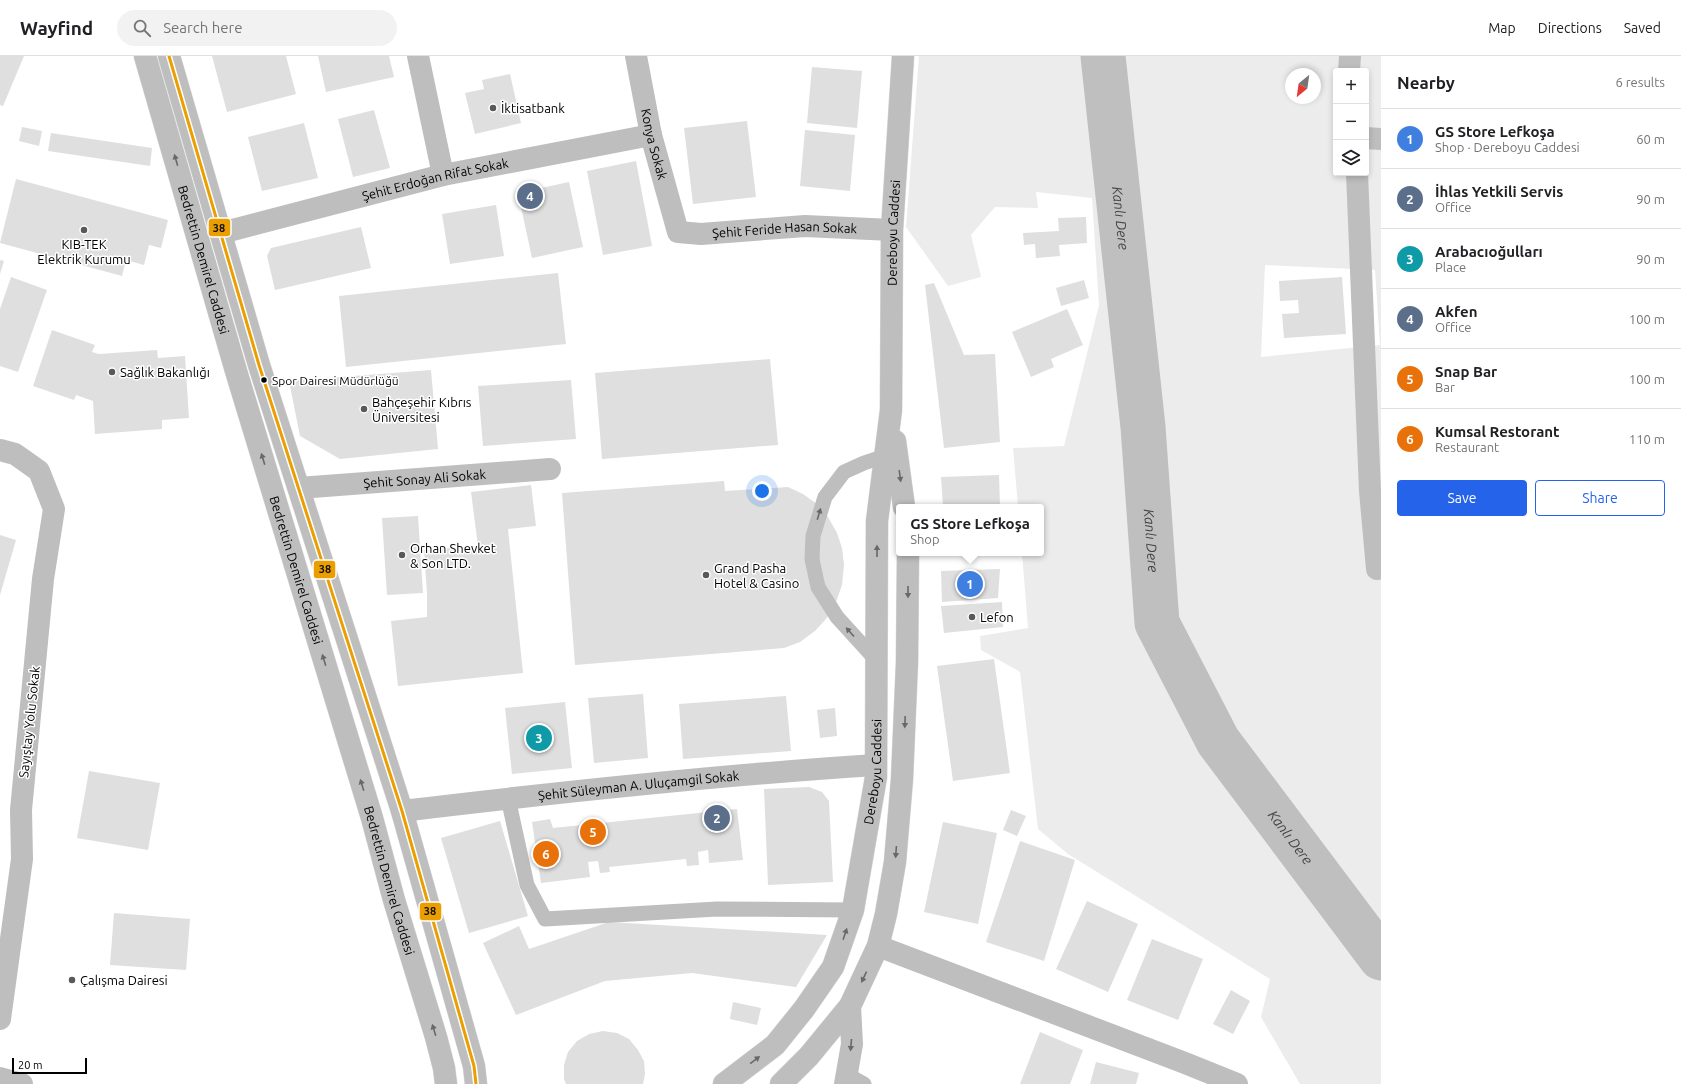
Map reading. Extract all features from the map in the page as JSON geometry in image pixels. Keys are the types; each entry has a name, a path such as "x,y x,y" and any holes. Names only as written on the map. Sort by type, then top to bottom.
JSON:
{"main road":[{"name":"Bedrettin Demirel Caddesi","path":"146,56 238,378 370,810 443,1079"},
{"name":"Bedrettin Demirel Caddesi","path":"169,56 259,365 402,811 478,1078"},
{"path":"418,56 443,175"},
{"name":"Konya Sokak","path":"636,56 651,135 678,232"},
{"name":"Dereboyu Caddesi","path":"724,1084 775,1045 804,1009 834,967 853,910 876,777 877,521 891,410 892,230 903,56"},
{"path":"1349,68 1350,56"},
{"name":"Şehit Erdoğan Rifat Sokak","path":"221,233 443,175 651,135"},
{"path":"1369,138 1381,139"},
{"path":"1356,176 1376,491 1377,569"},
{"name":"Şehit Feride Hasan Sokak","path":"678,232 700,234 805,226 892,230"},
{"name":"Dereboyu Caddesi","path":"891,410 904,504"},
{"name":"Sayıştay Yolu Sokak","path":"0,450 15,454 38,471 54,509 43,578 21,810 22,858 0,1019"},
{"name":"Şehit Sonay Ali Sokak","path":"299,488 550,469"},
{"path":"781,1084 810,1056 850,1006 878,946 886,914 895,862 902,779 907,662 908,556"},
{"name":"Şehit Süleyman A. Uluçamgil Sokak","path":"402,811 508,798 786,771 876,765"},
{"path":"878,946 1185,1062 1237,1084"},
{"path":"850,1006 852,1081"},
{"path":"0,1078 22,1084"}],"lane":[{"path":"877,661 837,617 818,587 812,559 813,536 824,497 844,472 885,456"},
{"path":"508,798 527,885 545,919 717,909 853,910"}],"shaded area":[{"path":"919,56 1381,56 1381,1084 1300,1084 1261,1017 1270,979 1068,854 1038,829 1020,672 981,650 980,636 1028,628 1022,556 1044,556 1044,504 1018,504 1013,448 1064,446 1099,305 1092,198 1036,192 1038,208 995,207 971,235 981,277 948,286 906,227","holes":["1265,265 1375,270 1380,345 1261,357"]}],"building":[{"path":"0,56 24,56 3,106 0,105"},
{"path":"212,56 286,56 296,94 227,112"},
{"path":"318,56 389,56 394,77 326,92"},
{"path":"812,67 862,71 857,128 807,123"},
{"name":"İktisatbank","path":"510,74 521,123 475,134 465,93 484,89 482,80"},
{"path":"374,110 390,168 353,177 338,119"},
{"path":"747,121 756,197 693,204 684,128"},
{"path":"304,123 318,178 262,191 248,137"},
{"path":"22,127 42,131 39,146 19,141"},
{"path":"805,130 855,135 850,191 800,186"},
{"path":"51,133 152,148 150,166 48,151"},
{"path":"636,161 652,246 603,255 587,171"},
{"name":"KIB-TEK Elektrik Kurumu","path":"16,179 168,220 161,248 149,245 144,265 126,260 122,276 0,243"},
{"path":"569,182 583,247 532,258 518,193"},
{"path":"496,205 504,256 450,264 442,214"},
{"path":"1086,217 1087,243 1059,245 1060,256 1036,258 1035,244 1024,245 1023,233 1059,231 1058,218"},
{"path":"361,227 371,268 275,290 267,256 271,248"},
{"path":"0,260 4,261 0,274"},
{"path":"558,273 566,344 346,367 339,296"},
{"path":"11,277 47,290 18,372 0,366 0,309"},
{"path":"1342,277 1346,334 1284,338 1282,314 1299,313 1298,300 1280,301 1279,281"},
{"path":"1084,280 1089,298 1061,306 1056,288"},
{"path":"934,283 964,355 995,354 1000,442 944,448 925,285"},
{"path":"1067,309 1083,345 1051,359 1054,367 1031,377 1012,332"},
{"name":"Sağlık Bakanlığı","path":"52,330 95,345 92,352 99,354 157,350 158,358 185,356 189,418 162,420 162,429 95,434 93,401 76,395 74,400 33,386"},
{"path":"770,359 778,445 602,459 595,373"},
{"name":"Bahçeşehir Kıbrıs Üniversitesi","path":"431,370 438,449 340,459 300,436 289,381"},
{"path":"571,380 576,439 483,446 478,386"},
{"path":"999,475 1000,504 943,504 941,477"},
{"name":"Grand Pasha Hotel & Casino","path":"724,481 725,491 788,487 803,494 817,504 828,517 837,533 842,548 844,565 842,585 835,605 826,619 815,631 800,642 784,648 575,665 562,493"},
{"path":"531,485 536,526 508,529 523,673 398,686 391,621 427,617 424,550 478,546 471,492"},
{"name":"Orhan Shevket & Son LTD.","path":"418,516 423,593 387,595 382,518"},
{"path":"0,535 16,540 0,595"},
{"path":"1000,569 998,598 942,602 941,571"},
{"name":"Lefon","path":"1002,602 1003,627 944,633 941,606"},
{"path":"994,659 1010,773 953,781 937,666"},
{"path":"643,694 648,758 594,763 588,698"},
{"path":"786,696 791,751 683,759 679,704"},
{"path":"565,702 572,768 512,774 505,708"},
{"path":"835,708 837,736 820,738 817,710"},
{"path":"89,771 160,783 148,850 77,838"},
{"path":"809,787 822,792 829,801 833,882 768,885 764,789"},
{"path":"737,809 743,860 709,863 708,850 698,852 699,865 687,866 686,859 609,867 610,872 600,873 598,861 588,862 590,877 541,883 532,822 550,819 553,828"},
{"path":"1011,810 1026,816 1017,836 1003,830"},
{"path":"500,821 528,916 469,933 441,838"},
{"path":"943,822 997,833 978,924 924,912"},
{"path":"1020,841 1075,860 1044,961 986,942"},
{"path":"1087,901 1138,924 1108,992 1056,969"},
{"path":"114,913 190,919 186,970 110,965"},
{"path":"609,922 827,935 796,987 692,973 605,981 516,1015 483,943 519,926 529,949"},
{"path":"1152,939 1203,959 1178,1020 1127,1000"},
{"path":"1231,990 1250,1001 1233,1034 1213,1024"},
{"path":"733,1002 761,1008 757,1025 730,1019"},
{"path":"603,1031 617,1033 629,1039 638,1050 644,1061 645,1074 643,1084 566,1084 564,1079 564,1065 568,1052 577,1041 589,1034"},
{"path":"1040,1032 1083,1050 1070,1084 1020,1084"},
{"path":"1096,1062 1139,1073 1136,1084 1090,1084"}],"waterway":[{"name":"Kanlı Dere","path":"1103,56 1143,427 1157,623 1218,741 1381,958"}],"transit line":[{"name":"38","path":"169,56 259,365 402,811 474,1066 476,1084"}],"place":[{"name":"İktisatbank","path":"493,108"},
{"name":"Akfen","path":"530,196"},
{"name":"KIB-TEK Elektrik Kurumu","path":"84,230"},
{"name":"Sağlık Bakanlığı","path":"112,372"},
{"name":"Spor Dairesi Müdürlüğü","path":"264,380"},
{"name":"Bahçeşehir Kıbrıs Üniversitesi","path":"364,409"},
{"name":"Orhan Shevket & Son LTD.","path":"402,555"},
{"name":"Grand Pasha Hotel & Casino","path":"706,575"},
{"name":"GS Store Lefkoşa","path":"970,584"},
{"name":"Lefon","path":"972,617"},
{"name":"Arabacıoğulları","path":"539,738"},
{"name":"İhlas Yetkili Servis","path":"717,818"},
{"name":"Snap Bar","path":"593,832"},
{"name":"Kumsal Restorant","path":"546,854"},
{"name":"Çalışma Dairesi","path":"72,980"}]}
